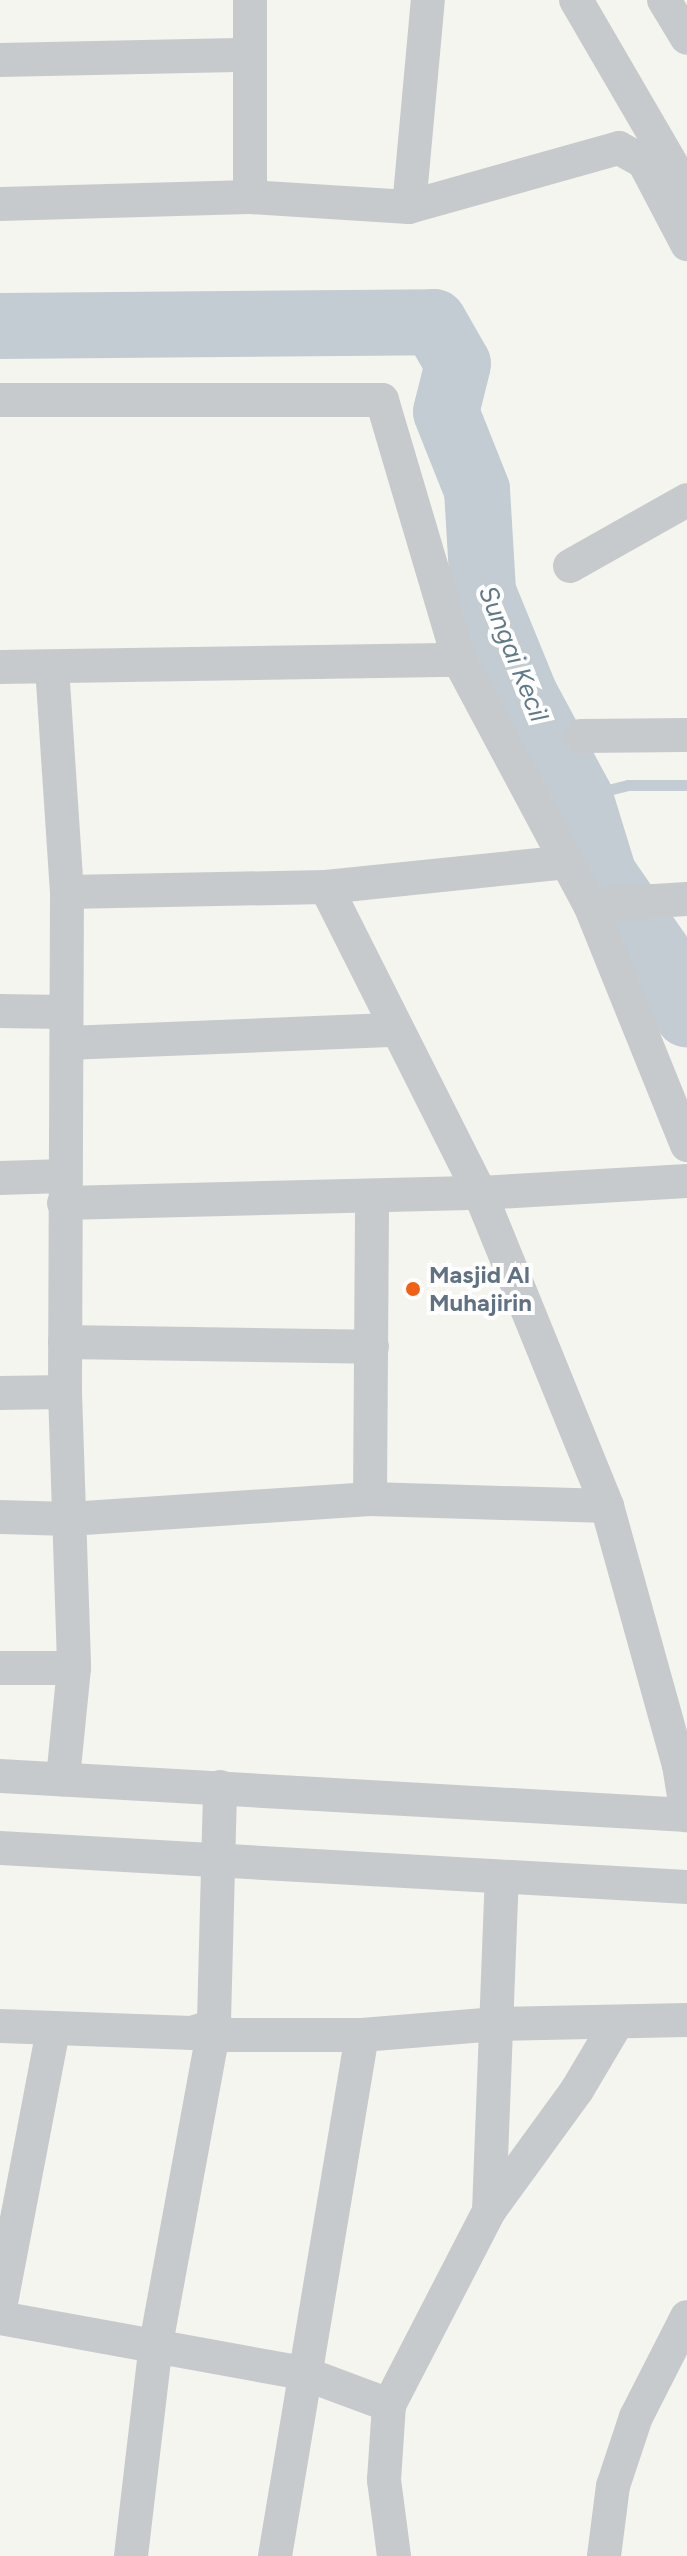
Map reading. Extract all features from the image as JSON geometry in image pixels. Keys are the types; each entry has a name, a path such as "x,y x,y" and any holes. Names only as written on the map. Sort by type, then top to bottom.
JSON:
{"street":[{"path":"250,0 250,197"},
{"path":"409,207 428,0"},
{"path":"576,0 687,191"},
{"path":"664,0 687,38"},
{"path":"0,60 249,55"},
{"path":"0,204 250,197 409,207 619,148 644,162 687,244"},
{"path":"0,400 382,400 459,660 567,862 602,903 687,1145"},
{"path":"570,566 687,500"},
{"path":"0,667 459,660"},
{"path":"52,667 67,892 65,1392 74,1668 63,1779"},
{"path":"581,736 687,735"},
{"path":"67,892 326,887 567,862"},
{"path":"0,1776 687,1815 679,1765 607,1506 480,1193 326,887"},
{"path":"602,903 673,898"},
{"path":"0,1011 66,1028 396,1030"},
{"path":"0,1178 64,1190 372,1196 687,1181"},
{"path":"370,1499 372,1196"},
{"path":"65,1342 372,1347"},
{"path":"0,1393 65,1392"},
{"path":"0,1517 69,1519 370,1499 607,1506"},
{"path":"0,1668 74,1668"},
{"path":"0,2026 192,2033 210,2027 220,1787"},
{"path":"0,1848 219,1863 687,1887"},
{"path":"489,2211 502,1878"},
{"path":"131,2556 156,2344 214,2039 230,2031 362,2035 497,2024 616,2024 687,2020"},
{"path":"394,2556 384,2480 389,2405 489,2211 577,2090 616,2024"},
{"path":"3,2287 53,2030"},
{"path":"275,2556 303,2373 362,2035"},
{"path":"604,2556 613,2486 636,2417 687,2317"},
{"path":"0,2318 303,2373 389,2405"}],"waterway":[{"name":"Sungai Kecil","path":"0,326 434,322 458,364 446,412 477,490 483,592 525,695 580,797 604,875 658,953 687,1014"},
{"path":"580,797 628,785 687,785"}],"place":[{"name":"Masjid Al Muhajirin","path":"413,1289"}]}
